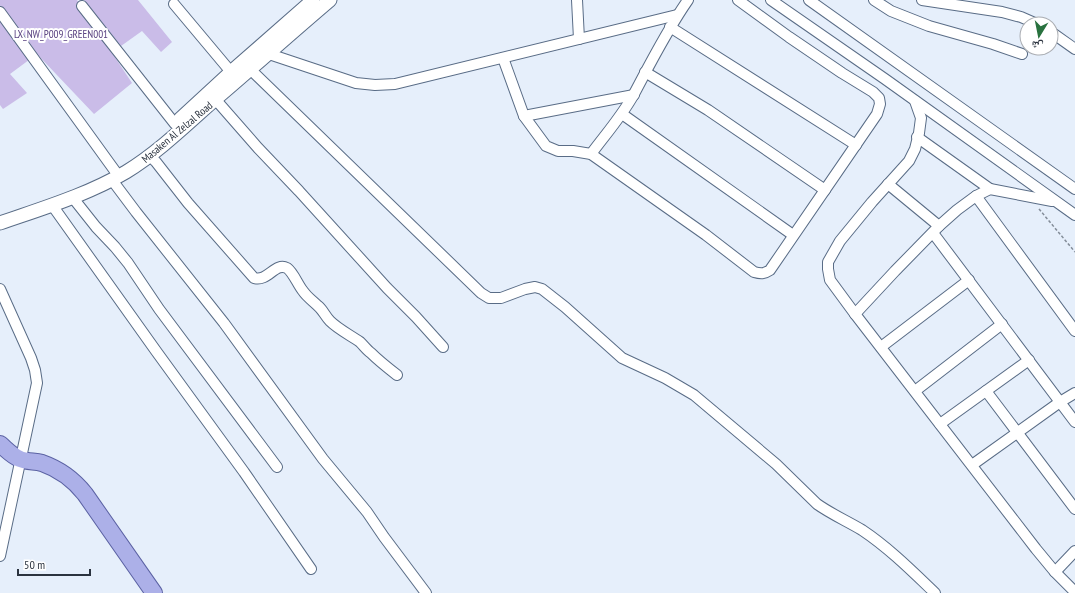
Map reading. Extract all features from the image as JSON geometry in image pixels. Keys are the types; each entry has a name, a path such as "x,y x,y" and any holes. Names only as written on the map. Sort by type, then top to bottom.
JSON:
{"main road":[{"path":"0,444 21,460"},
{"path":"0,458 10,461 21,460 42,463 62,472 78,486 154,593"}],"street":[{"name":"Masaken Al Zelzal Road","path":"0,223 73,198 138,165 216,100 250,69 262,52 313,0"},
{"name":"Masaken Al Zelzal Road","path":"0,216 30,207 114,176 157,142 231,72 262,52 330,0"},
{"path":"577,0 579,39"},
{"path":"591,154 622,114 634,95 670,27 688,0"},
{"path":"503,58 524,116 546,146 558,151 572,151 591,154 706,235 754,272 765,274 770,270 877,114 880,104 879,98 876,94 789,37 738,0"},
{"path":"771,0 1075,215"},
{"path":"809,0 1075,189"},
{"path":"874,0 892,11 929,26 1019,53"},
{"path":"922,0 1002,12 1019,16"},
{"path":"174,4 231,72"},
{"path":"82,6 175,124"},
{"path":"0,12 114,176 136,212 224,323 323,459 367,512 426,593"},
{"path":"262,52 356,83 375,85 394,84 677,15"},
{"path":"670,27 856,145"},
{"path":"1059,38 1075,49"},
{"path":"250,69 481,294 489,298 501,298 535,287 542,289 565,307 622,358 665,378 694,394 776,464 817,504 873,538 935,593"},
{"path":"645,72 708,110 825,190"},
{"path":"524,116 634,95"},
{"path":"216,100 258,148 387,288 404,304 442,347"},
{"path":"915,101 921,118 915,149 909,161 840,241 828,262 830,280 1055,572 1075,592"},
{"path":"622,114 793,235"},
{"path":"918,137 990,189 1055,201"},
{"path":"150,156 188,203 254,278 264,278 273,270 279,268 284,267 288,269 302,291 320,307 328,320 361,343 370,353 397,375"},
{"path":"888,184 936,230 969,280 1075,422"},
{"path":"855,314 895,271 957,210 976,196 990,189"},
{"path":"976,196 1075,331"},
{"path":"73,198 128,263 159,309 277,467"},
{"path":"52,205 156,352 244,472 311,569"},
{"path":"881,347 969,280"},
{"path":"0,289 31,358 37,383 0,556"},
{"path":"915,391 1002,324"},
{"path":"940,424 1029,360"},
{"path":"986,391 1075,509"},
{"path":"972,465 1060,402 1075,393"},
{"path":"1055,572 1075,551"}],"path":[{"path":"1029,196 1075,252"}],"green space":[{"name":"LX_NW_P009_GREEN001","path":"0,0 77,0 132,83 94,114 37,54 10,74 27,93 3,109 0,105"},
{"name":"LX_NW_P009_GREEN001","path":"84,0 138,0 172,42 161,52 142,31 121,46"}]}
